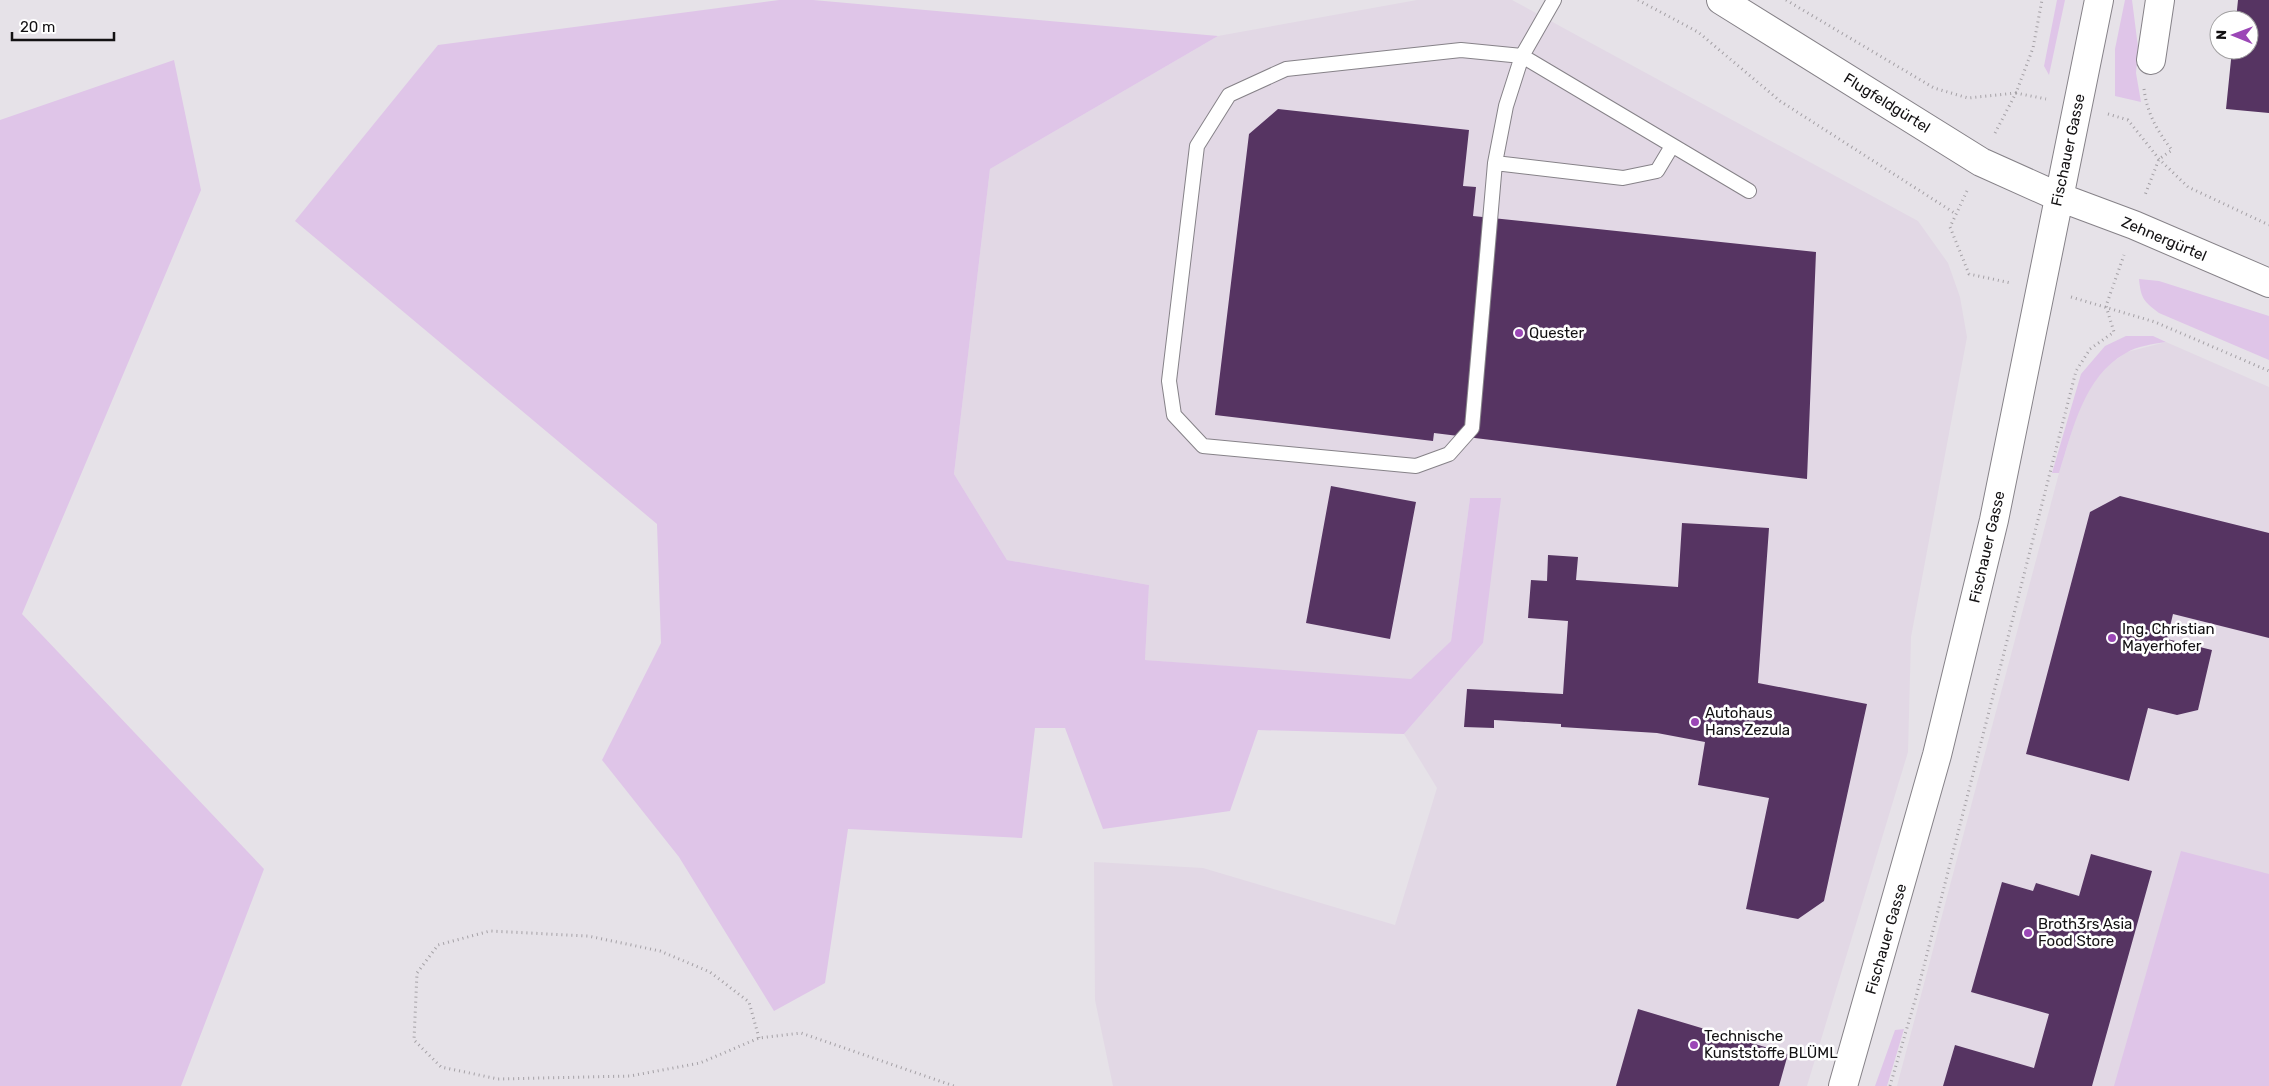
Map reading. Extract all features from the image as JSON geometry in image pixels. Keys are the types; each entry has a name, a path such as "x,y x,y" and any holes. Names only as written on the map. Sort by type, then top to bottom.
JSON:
{"main road":[{"name":"Flugfeldgürtel","path":"1721,0 1981,162 2059,197"},
{"name":"Fischauer Gasse","path":"1843,1086 1934,764 1994,520 2099,0"},
{"path":"2151,60 2160,0"},
{"name":"Zehnergürtel","path":"2059,197 2134,225 2269,283"}],"lane":[{"path":"1554,0 1522,56 1506,106 1495,163 1472,428 1449,454 1416,466 1203,446 1174,416 1169,381 1197,146 1229,95 1286,69 1461,50 1522,56 1749,191"},
{"path":"1495,163 1623,178 1657,171 1672,146"}],"path":[{"path":"1638,0 1698,32 1780,101 1956,214"},
{"path":"1786,0 1934,88 1968,98 2016,93 2033,48 2042,0"},
{"path":"1890,1086 1921,977 2076,371 2090,349 2114,332 2106,306 2159,159 2172,150 2156,130 2145,101 2141,71 2151,60"},
{"path":"2040,289 2106,306 2155,322 2269,371"},
{"path":"759,1038 749,1002 710,972 660,951 588,936 490,931 438,946 418,973 414,1040 441,1067 498,1079 630,1076 700,1063 759,1038 801,1032 954,1086"}],"shaded area":[{"path":"779,0 813,0 1218,36 990,169 954,474 1007,560 1149,585 1145,660 1411,679 1451,641 1470,498 1501,498 1483,643 1404,734 1258,730 1230,811 1103,829 1065,728 1035,728 1022,838 848,829 825,983 774,1011 679,857 602,760 661,643 657,524 295,221 438,45"},
{"path":"1417,0 1512,0 1918,221 1948,263 1960,297 1967,337 1911,637 1908,752 1807,1086 1113,1086 1095,1000 1094,862 1203,868 1395,925 1437,788 1404,734 1483,643 1470,498 1451,641 1411,680 1145,660 1149,585 1007,560 954,474 990,169 1218,36"},
{"path":"2057,0 2065,0 2049,75 2044,66"},
{"path":"2125,0 2132,0 2138,47 2136,73 2141,102 2115,96 2115,49"},
{"path":"174,60 201,190 22,614 264,869 181,1086 0,1086 0,120"},
{"path":"2139,279 2159,281 2269,316 2269,360 2159,313 2144,299"},
{"path":"2126,336 2153,336 2166,342 2145,346 2126,353 2111,363 2099,376 2090,390 2075,422 2059,473 2052,473 2081,374 2105,346"},
{"path":"2166,342 2269,387 2269,1086 1897,1086 2059,473 2079,408 2095,380 2110,364 2127,352"},
{"path":"2181,851 2269,874 2269,1086 2114,1086"},
{"path":"1904,1029 1887,1086 1875,1086 1895,1030"}],"building":[{"path":"2238,0 2269,0 2269,113 2226,109 2231,60 2259,60 2259,10 2237,10"},
{"name":"Quester","path":"1278,109 1469,130 1463,186 1476,187 1473,216 1816,252 1807,479 1434,433 1433,441 1215,415 1249,134"},
{"path":"1331,486 1416,502 1390,639 1306,623"},
{"name":"Ing. Christian Mayerhofer","path":"2120,496 2269,533 2269,638 2173,614 2167,639 2212,650 2198,710 2177,715 2148,708 2129,781 2026,754 2090,512"},
{"name":"Autohaus Hans Zezula","path":"1682,523 1769,528 1758,683 1867,704 1824,901 1798,919 1746,909 1769,798 1698,785 1705,742 1657,733 1561,727 1561,724 1494,720 1494,728 1464,727 1467,689 1563,694 1568,621 1528,618 1531,580 1547,581 1548,555 1578,557 1576,580 1678,587"},
{"path":"2091,854 2152,871 2092,1086 1943,1086 1955,1045 2034,1068 2049,1014 1971,992 2002,882 2033,891 2036,883 2079,896"},
{"name":"Technische Kunststoffe BLÜML","path":"1638,1009 1788,1054 1779,1086 1616,1086"}],"place":[{"name":"Quester","path":"1519,333"},
{"name":"Ing. Christian Mayerhofer","path":"2112,638"},
{"name":"Autohaus Hans Zezula","path":"1695,722"},
{"name":"Broth3rs Asia Food Store","path":"2028,933"},
{"name":"Technische Kunststoffe BLÜML","path":"1694,1045"}]}
